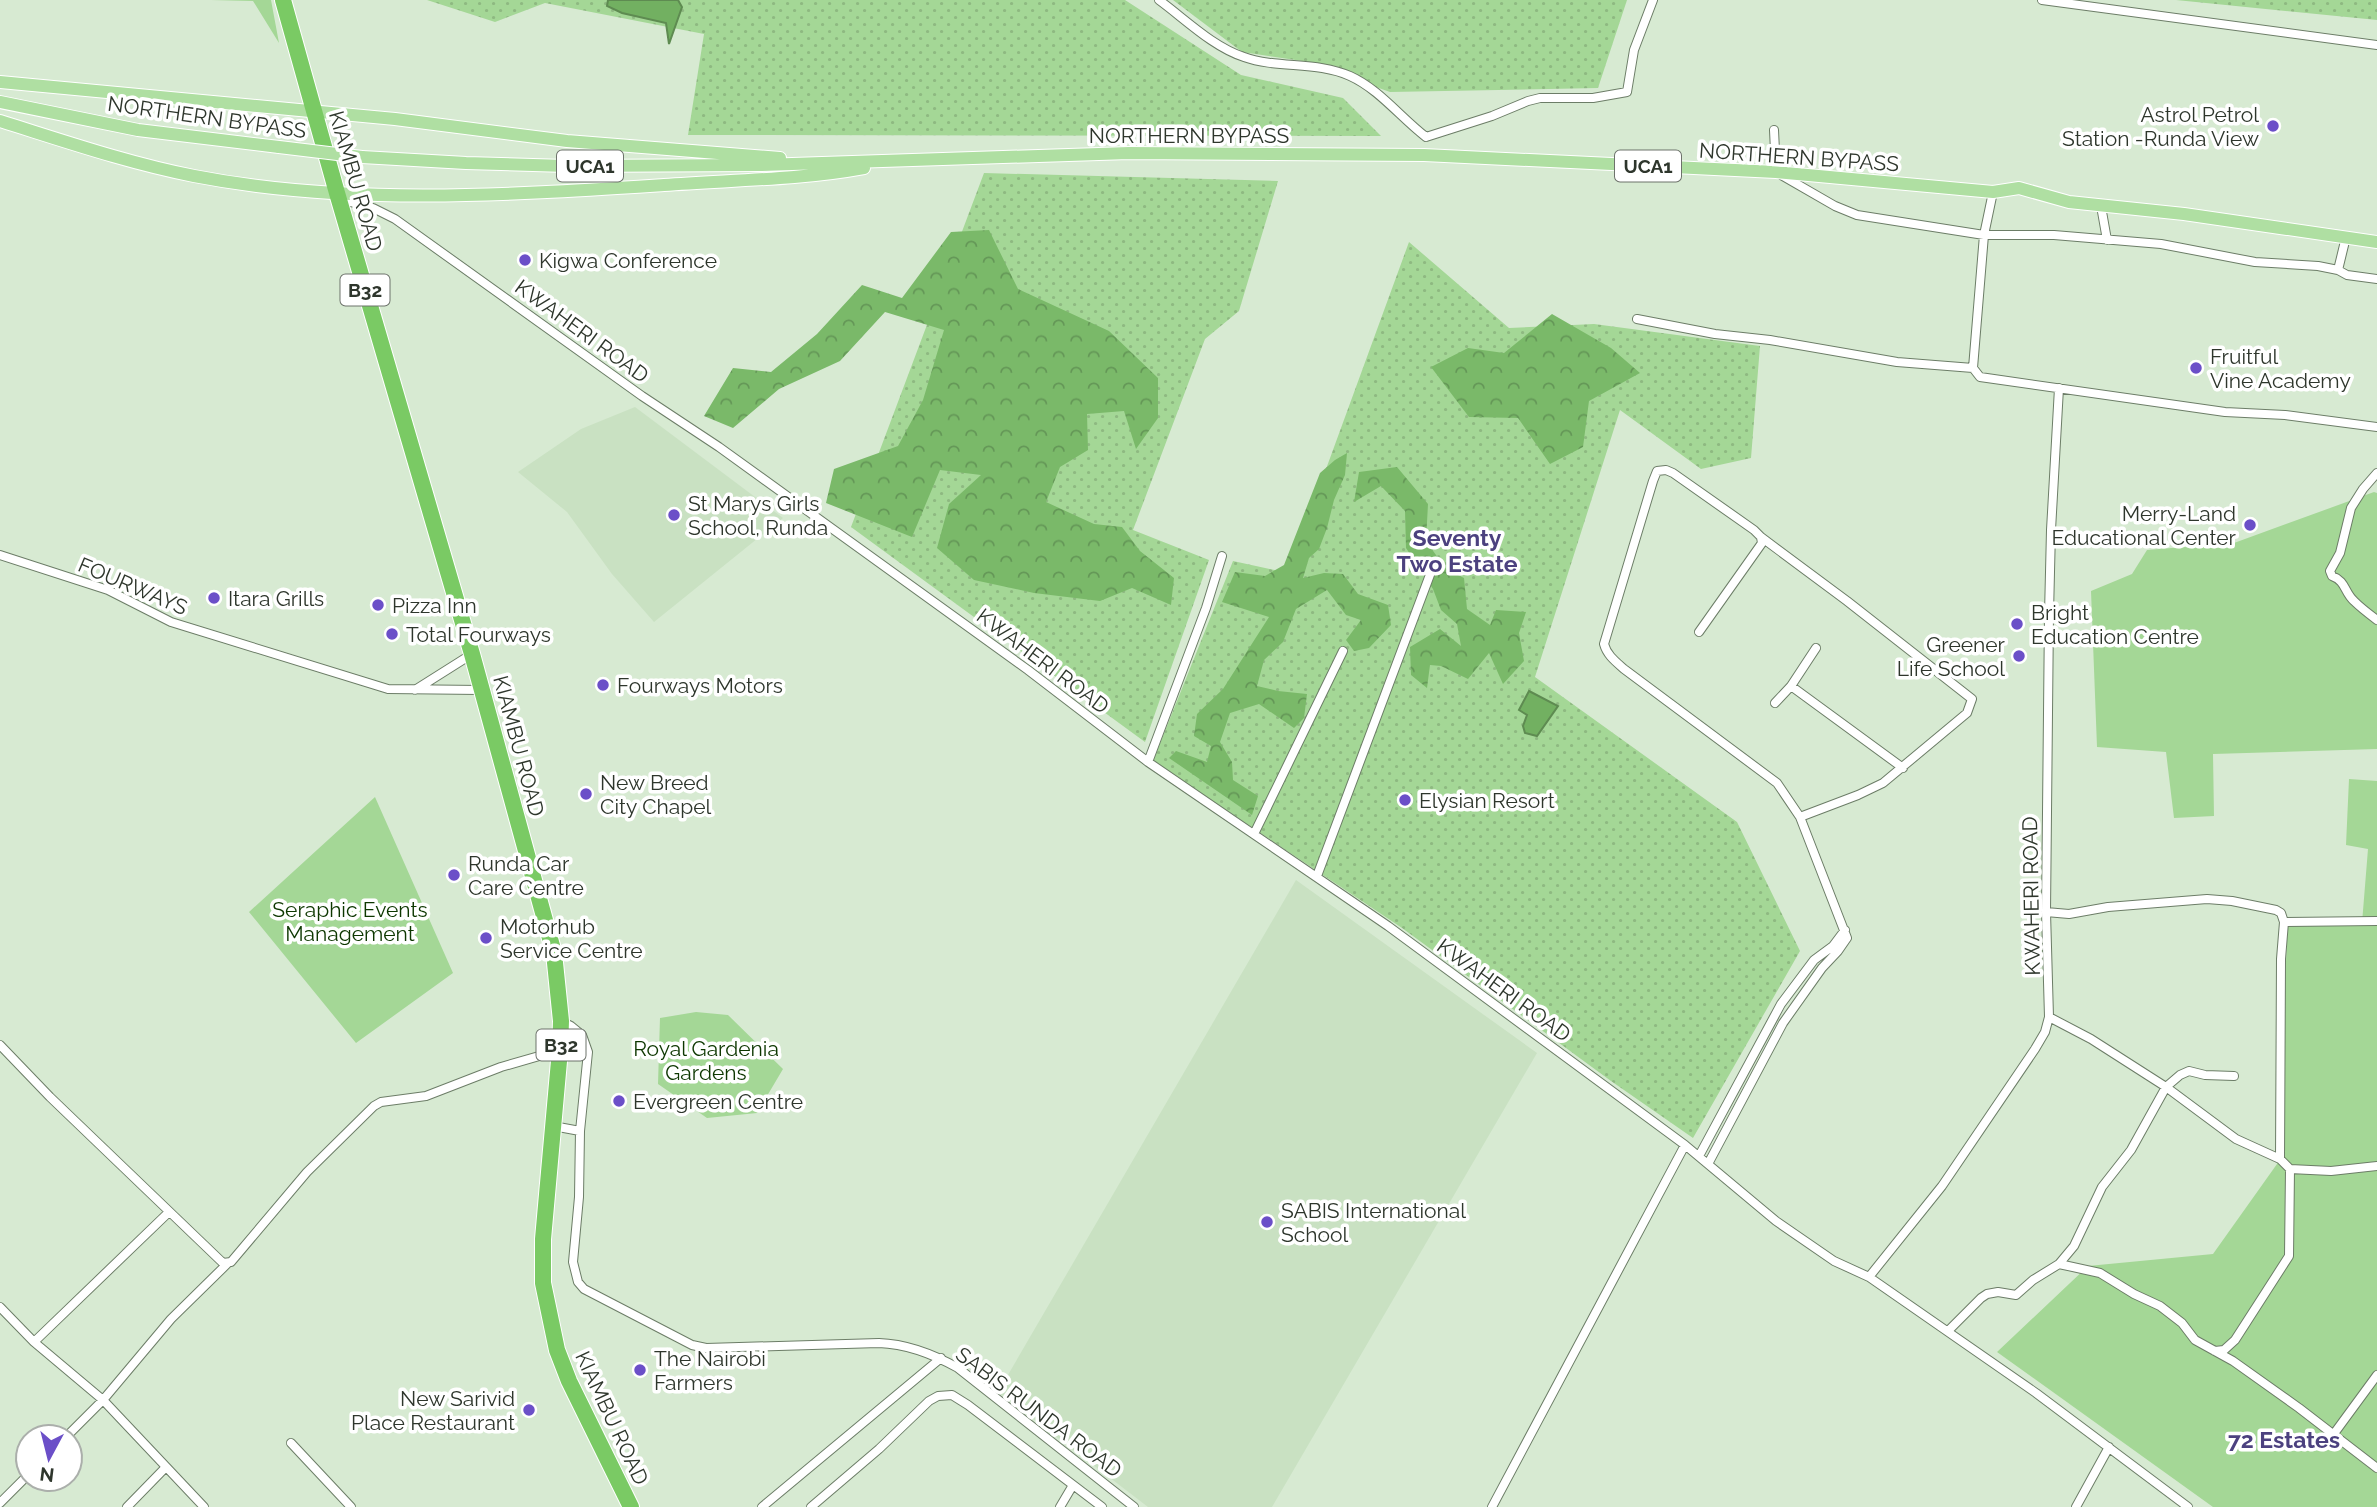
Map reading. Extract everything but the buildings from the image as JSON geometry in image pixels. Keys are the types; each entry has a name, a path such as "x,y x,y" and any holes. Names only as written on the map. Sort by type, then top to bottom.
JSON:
{"highway":[{"name":"KIAMBU ROAD","path":"283,0 472,654 554,953 561,1021 543,1239 543,1283 557,1350 569,1381 631,1507"}],"main road":[{"path":"0,82 395,119 556,140 817,163"},
{"name":"NORTHERN BYPASS","path":"0,102 138,130 362,157 466,163 566,166 817,163 1129,153 1424,155 1776,172 1993,192 2019,188 2069,202 2184,214 2377,242"},
{"path":"0,121 132,162 194,176 338,196 571,191 840,172 913,160"}],"street":[{"path":"1159,0 1212,39 1244,58 1349,75 1374,92 1426,136"},
{"path":"1426,136 1540,98 1593,98 1627,92 1634,50 1653,0"},
{"path":"2042,0 2377,45"},
{"path":"1774,130 1776,172 1835,206 1857,215 1984,235 2054,235 2161,244 2263,263 2318,266 2338,270 2347,275 2377,279"},
{"path":"1424,155 1426,136"},
{"path":"1993,192 1984,235 1973,368 1980,377 2225,412 2285,415 2377,427"},
{"name":"KWAHERI ROAD","path":"338,196 395,219 642,396 719,447 1028,670 1148,762 1388,926 1685,1145 1785,1227 1834,1261 1869,1277 1942,1185 2035,1049 2045,1032 2049,1017 2046,912 2051,530 2059,388"},
{"path":"2101,206 2107,240"},
{"path":"2338,270 2346,237"},
{"path":"1637,319 1897,362 1973,368"},
{"path":"1707,1164 1792,1010 1847,938 1800,817 1777,783 1623,668 1606,652 1604,644 1657,471 1674,473 1754,530 1972,699 1967,713 1903,768 1874,788 1800,817"},
{"path":"2377,473 2351,508 2340,553 2330,571 2332,576 2345,585 2351,600 2377,620"},
{"path":"1699,632 1762,543 1761,537"},
{"name":"FOURWAYS","path":"0,555 108,590 171,622 388,689 482,690"},
{"path":"1148,762 1206,608 1222,556"},
{"path":"1317,876 1431,572"},
{"path":"1775,704 1791,686 1816,648"},
{"path":"1254,834 1343,651"},
{"path":"415,690 472,654"},
{"path":"1791,686 1903,768"},
{"path":"2046,912 2069,914 2108,907 2207,899 2276,909 2281,913 2284,922 2281,958 2280,1159"},
{"path":"2284,922 2377,920"},
{"path":"1699,1156 1781,1004 1814,960 1833,946 1845,930"},
{"path":"1781,1004 1792,1010"},
{"path":"2049,1017 2091,1039 2166,1087 2236,1139 2280,1159 2290,1170 2290,1255 2235,1340 2224,1350 2214,1351"},
{"path":"561,1021 582,1035 588,1052 580,1131 579,1197 573,1262 578,1282 584,1289 692,1345 706,1348 879,1343 907,1346 941,1358"},
{"path":"0,1045 169,1212 227,1264"},
{"path":"80,1423 172,1319 231,1262 307,1172 374,1106 382,1102 426,1096 501,1067 560,1050"},
{"path":"1948,1331 1981,1298 1993,1293 2016,1295 2033,1280 2059,1264 2074,1246 2102,1187 2131,1150 2166,1087 2189,1071 2205,1075 2234,1076"},
{"path":"553,1126 580,1131"},
{"path":"1492,1507 1685,1145"},
{"path":"2290,1170 2331,1171 2377,1166"},
{"path":"34,1342 169,1212"},
{"path":"2059,1264 2100,1273 2160,1306 2182,1323 2194,1340 2233,1361 2377,1468"},
{"path":"1869,1277 2109,1447 2188,1507"},
{"path":"0,1307 34,1342 103,1400 204,1507"},
{"path":"2233,1361 2235,1340"},
{"name":"SABIS RUNDA ROAD","path":"762,1507 941,1358 997,1398 1134,1507"},
{"path":"2333,1435 2377,1375"},
{"path":"811,1507 879,1449 929,1401 945,1395 952,1395 968,1405 1102,1507"},
{"path":"291,1443 351,1507"},
{"path":"2076,1507 2109,1447"},
{"path":"127,1507 166,1467"},
{"path":"1060,1507 1073,1485"},
{"path":"0,1503 14,1489"}],"shaded area":[{"path":"608,0 678,0 682,7 669,44 666,23 622,13 607,6"},
{"name":"St Marys Girls School, Runda","path":"635,407 783,518 654,622 612,574 567,512 518,472 581,429"},
{"path":"1529,691 1558,706 1537,736 1525,733 1523,726 1527,715 1519,710"},
{"name":"SABIS International School","path":"1296,880 1537,1053 1272,1507 1148,1507 998,1392"}],"green space":[{"path":"211,0 271,0 279,43 253,1"},
{"path":"427,0 1125,0 1241,75 1343,98 1381,136 688,135 704,34 545,3 495,22"},
{"path":"1173,0 1627,0 1598,88 1390,92 1336,66 1242,52"},
{"path":"2176,0 2377,0 2377,20"},
{"path":"984,173 1278,181 1239,311 1205,339 1133,530 1209,560 1145,742 851,527"},
{"path":"989,230 1018,289 1109,331 1158,378 1158,418 1136,449 1124,411 1087,414 1088,450 1060,467 1046,502 1094,524 1122,527 1140,551 1174,578 1171,605 1132,588 1100,601 1034,593 974,580 937,548 949,504 981,475 940,470 912,537 826,503 834,469 898,446 923,400 944,330 885,312 840,361 779,389 733,428 704,416 733,368 771,372 817,334 862,285 902,298 951,232"},
{"path":"1409,242 1509,328 1594,324 1760,346 1751,458 1701,469 1620,410 1535,677 1737,822 1800,951 1693,1138 1402,928 1153,761 1233,561 1288,573"},
{"path":"1552,314 1611,348 1640,373 1589,401 1583,447 1550,464 1518,418 1469,417 1431,367 1468,348 1504,353"},
{"path":"1347,453 1345,475 1334,500 1327,528 1319,549 1309,558 1303,578 1324,573 1343,574 1358,594 1388,605 1391,625 1369,648 1354,651 1346,640 1361,620 1346,615 1327,590 1296,609 1283,642 1264,660 1257,686 1307,694 1304,718 1294,728 1259,704 1230,713 1220,742 1232,762 1233,780 1258,796 1252,815 1169,758 1176,751 1207,762 1211,746 1194,736 1197,714 1223,689 1269,617 1222,602 1235,572 1265,576 1284,565 1320,473"},
{"path":"1397,467 1428,504 1426,541 1446,569 1464,578 1467,609 1490,625 1496,610 1526,612 1519,633 1524,661 1503,684 1489,653 1468,679 1441,666 1430,665 1427,688 1411,675 1410,647 1440,629 1461,646 1457,624 1441,610 1433,589 1406,548 1405,511 1381,486 1354,502 1359,472"},
{"path":"2377,493 2377,749 2213,754 2214,816 2174,818 2166,752 2097,747 2091,591 2132,574 2147,550 2234,543"},
{"path":"2349,779 2377,781 2377,1507 2213,1507 1997,1352 2088,1266 2213,1254 2277,1164 2288,917 2362,923 2368,849 2346,845"},
{"name":"Seraphic Events Management","path":"375,797 453,973 356,1043 249,912"},
{"name":"Royal Gardenia Gardens","path":"696,1012 728,1015 783,1069 757,1113 707,1118 658,1084 660,1018"}],"place":[{"name":"Astrol Petrol Station -Runda View","path":"2273,126"},
{"name":"Kigwa Conference","path":"525,260"},
{"name":"Fruitful Vine Academy","path":"2196,368"},
{"name":"St Marys Girls School, Runda","path":"674,515"},
{"name":"Merry-Land Educational Center","path":"2250,525"},
{"name":"Itara Grills","path":"214,598"},
{"name":"Pizza Inn","path":"378,605"},
{"name":"Bright Education Centre","path":"2017,624"},
{"name":"Total Fourways","path":"392,634"},
{"name":"Greener Life School","path":"2019,656"},
{"name":"Fourways Motors","path":"603,685"},
{"name":"New Breed City Chapel","path":"586,794"},
{"name":"Elysian Resort","path":"1405,800"},
{"name":"Runda Car Care Centre","path":"454,875"},
{"name":"Motorhub Service Centre","path":"486,938"},
{"name":"Evergreen Centre","path":"619,1101"},
{"name":"SABIS International School","path":"1267,1222"},
{"name":"The Nairobi Farmers","path":"640,1370"},
{"name":"New Sarivid Place Restaurant","path":"529,1410"}],"district":[{"name":"Seventy Two Estate","path":"1457,550"},
{"name":"72 Estates","path":"2284,1439"}]}
